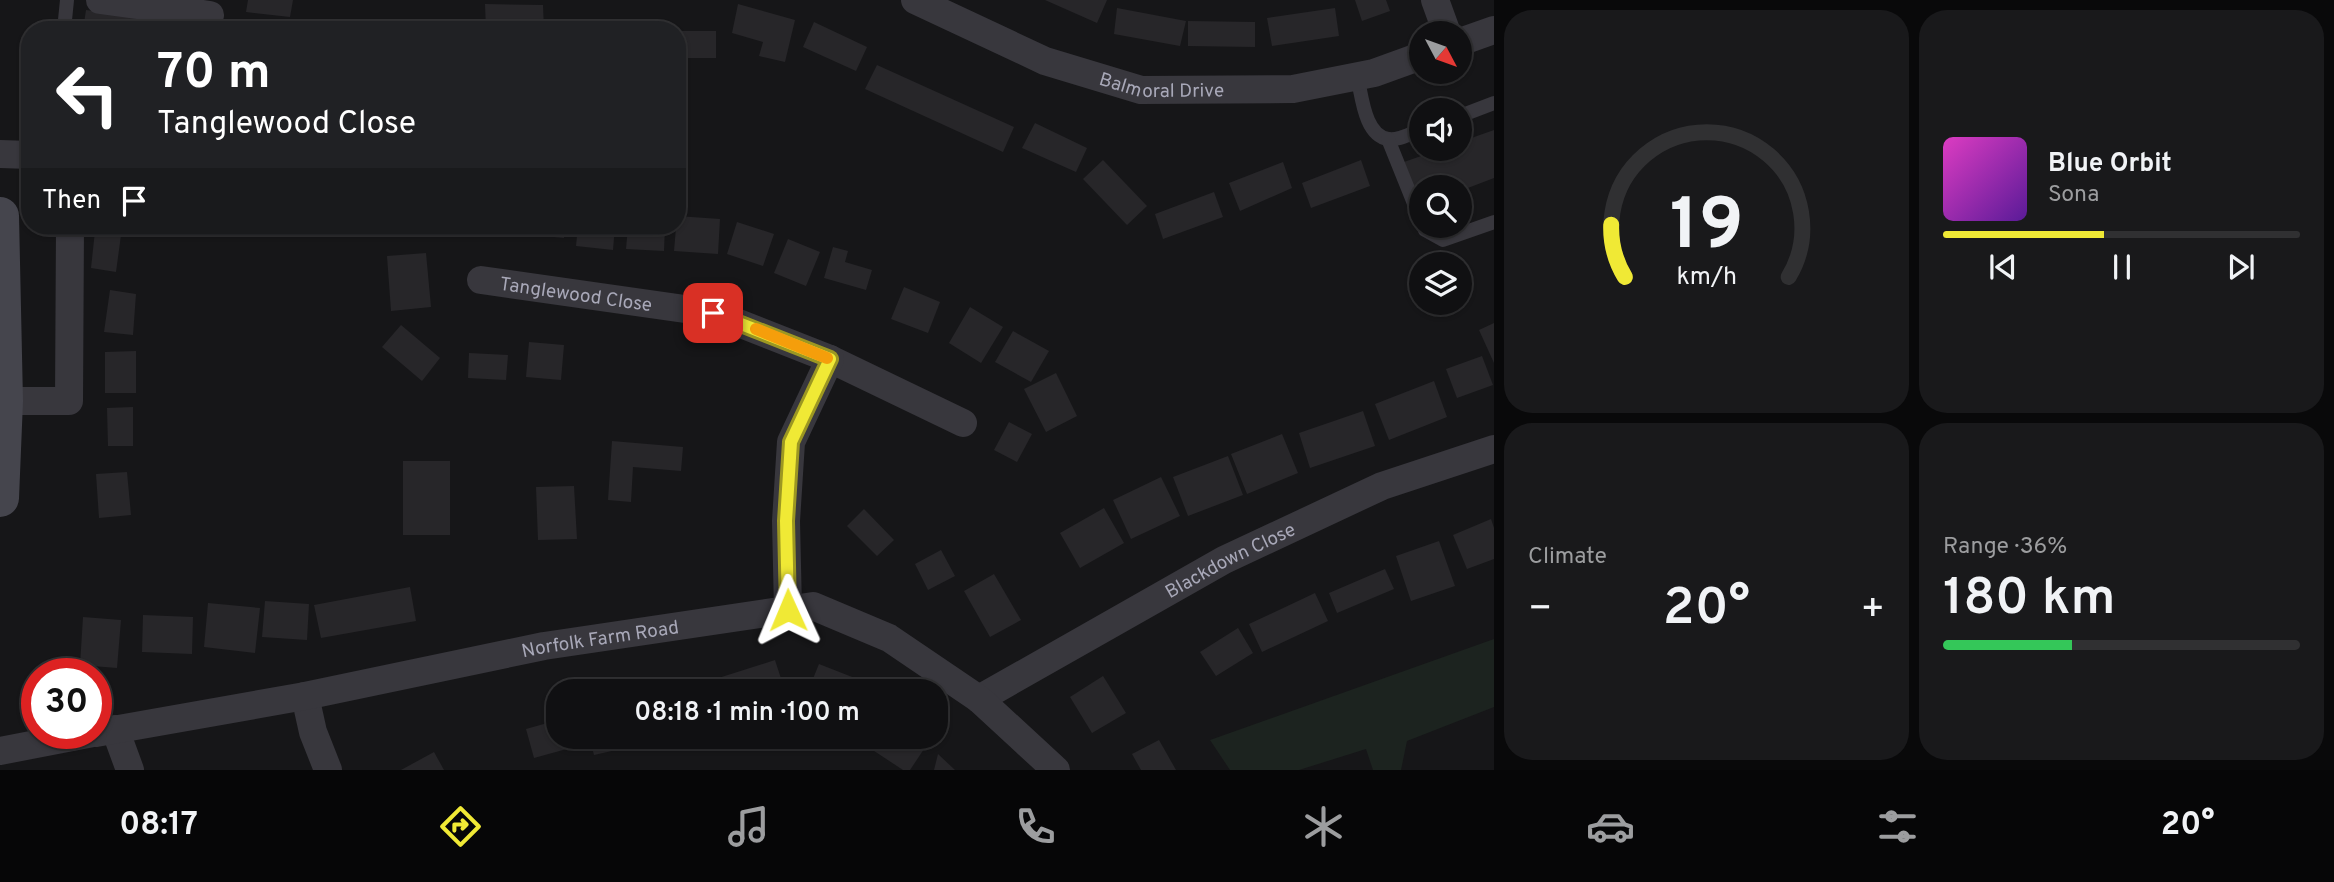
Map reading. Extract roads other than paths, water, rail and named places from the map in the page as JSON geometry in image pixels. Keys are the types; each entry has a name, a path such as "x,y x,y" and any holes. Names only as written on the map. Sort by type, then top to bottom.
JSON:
{"main road":[{"path":"0,216 4,401 0,498"}],"street":[{"path":"100,0 211,15"},
{"name":"Balmoral Drive","path":"915,0 1045,61 1141,90 1293,89 1374,73 1409,60"},
{"path":"1435,0 1443,21"},
{"path":"1472,38 1494,30"},
{"path":"0,154 21,155"},
{"path":"4,401 69,401 70,235"},
{"name":"Tanglewood Close","path":"481,280 713,313 830,359 963,423"},
{"path":"788,610 786,521 791,442 830,359"},
{"name":"Blackdown Close","path":"979,699 1224,560 1382,486 1494,449"},
{"name":"Norfolk Farm Road","path":"112,730 305,696 544,646 813,606 889,638 979,699 1056,770"},
{"path":"305,696 313,732 328,770"},
{"path":"112,746 130,770"},
{"name":"Norfolk Farm Road","path":"0,751 21,747"}],"lane":[{"path":"65,21 67,0"},
{"path":"1357,76 1371,127 1388,139 1409,134"},
{"path":"1472,111 1494,103"},
{"path":"1388,139 1409,192"},
{"path":"1472,230 1494,222"}]}
